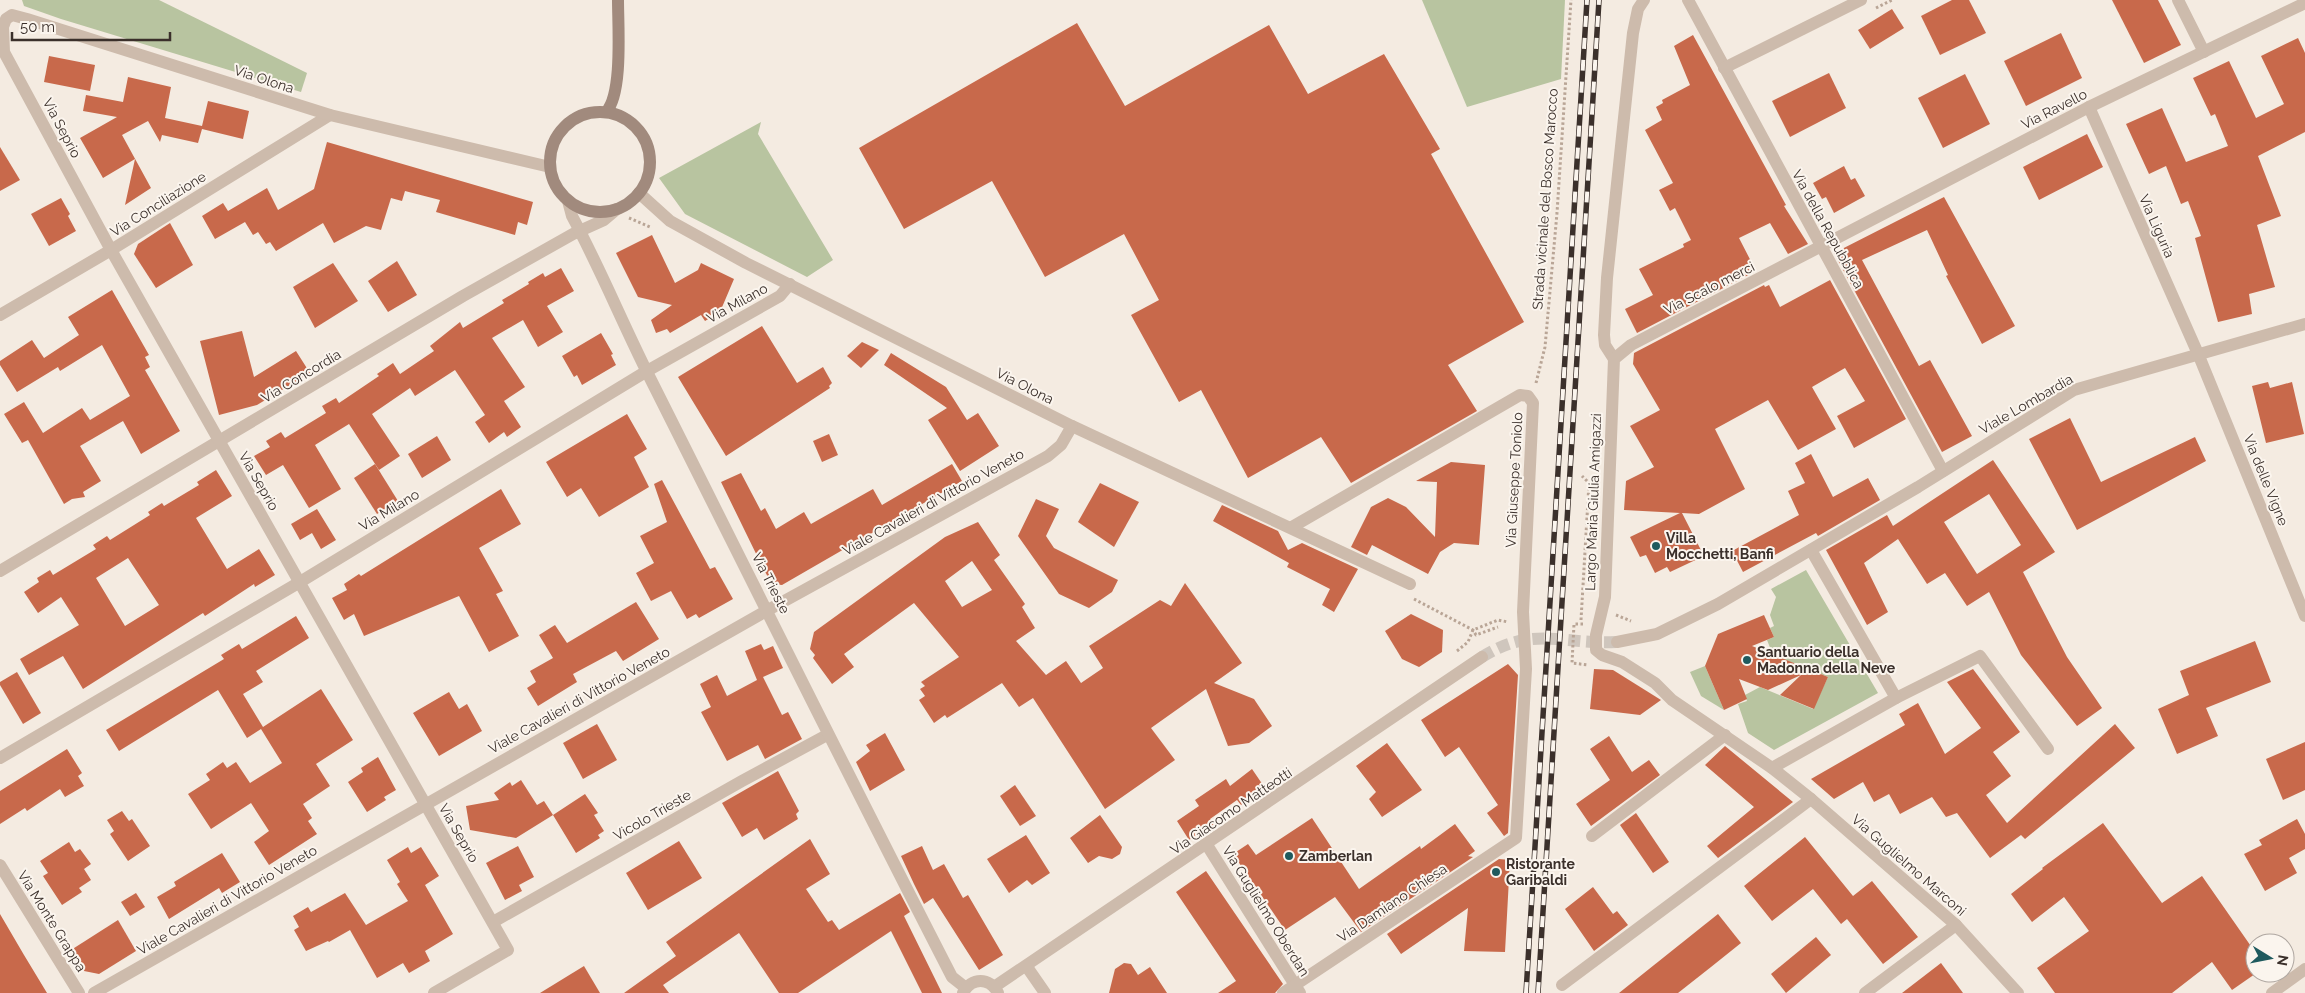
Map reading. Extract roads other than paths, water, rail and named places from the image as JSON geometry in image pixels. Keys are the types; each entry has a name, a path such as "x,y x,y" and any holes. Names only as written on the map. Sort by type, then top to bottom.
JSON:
{"main road":[{"path":"606,112 613,105 617,68 618,0"},
{"path":"606,112 627,120 643,136 648,150 650,165 647,180 639,193 630,202 617,209 592,212 568,201 559,191 550,167 551,152 556,138 565,126 577,118 591,113 606,112"}],"street":[{"path":"1614,360 1605,345 1604,335 1607,278 1633,33 1638,9 1644,0"},
{"name":"Via della Repubblica","path":"1688,0 1820,248 1944,471"},
{"path":"1724,68 1861,0"},
{"path":"2178,0 2204,52"},
{"name":"Via Ravello","path":"1820,248 2089,107 2305,3"},
{"name":"Via Olona","path":"2,53 6,19 12,15 330,115 550,167"},
{"name":"Via Seprio","path":"2,53 111,250 508,950 434,993"},
{"name":"Via Liguria","path":"2089,107 2198,356"},
{"name":"Via Conciliazione","path":"0,315 111,250 330,115"},
{"name":"Via Olona","path":"639,193 670,221 746,263 1072,426 1292,527 1409,590"},
{"name":"Via Trieste","path":"568,201 572,216 647,371 768,610 827,735 952,977 965,990"},
{"name":"Via Concordia","path":"0,571 463,296 551,245 604,220 617,209"},
{"name":"Via Scalo merci","path":"1614,360 1631,345 1820,248"},
{"name":"Via Milano","path":"0,758 300,582 647,371 780,296 790,284"},
{"name":"Viale Lombardia","path":"1811,550 1944,471 2074,390 2305,324"},
{"name":"Via delle Vigne","path":"2198,356 2305,616"},
{"name":"Largo Maria Giulia Amigazzi","path":"1614,360 1605,597 1596,635 1596,650 1602,655 1622,662 1655,683 1672,700 1772,768"},
{"name":"Via Giuseppe Toniolo","path":"1292,527 1520,395 1528,396 1533,403 1533,410 1523,625 1526,669 1516,838"},
{"name":"Viale Cavalieri di Vittorio Veneto","path":"94,993 768,610 1048,456 1062,445 1072,426"},
{"path":"1617,642 1657,634 1718,604 1811,550 1896,698"},
{"path":"1772,768 1896,698 1980,656 2048,749"},
{"name":"Via Giacomo Matteotti","path":"996,990 1482,657"},
{"name":"Vicolo Trieste","path":"493,922 827,735"},
{"path":"1592,836 1725,735"},
{"name":"Via Guglielmo Marconi","path":"1772,768 1811,799 1956,925 2018,993"},
{"path":"1562,985 1811,799"},
{"name":"Via Damiano Chiesa","path":"1284,993 1298,989 1516,838"},
{"name":"Via Guglielmo Oberdan","path":"1207,845 1298,989"},
{"name":"Via Monte Grappa","path":"0,865 80,993"},
{"path":"1865,993 1956,925"},
{"path":"1027,967 1045,993"},
{"path":"2272,993 2305,969"},
{"path":"965,990 980,981 996,990"}],"tunnel":[{"path":"1482,657 1500,647 1533,639 1617,642"}],"railway":[{"path":"1526,993 1587,0"},
{"path":"1538,993 1599,0"}],"place":[{"name":"Villa Mocchetti, Banfi","path":"1656,546"},
{"name":"Santuario della Madonna della Neve","path":"1747,660"},
{"name":"Zamberlan","path":"1289,856"},
{"name":"Ristorante Garibaldi","path":"1496,872"}]}
